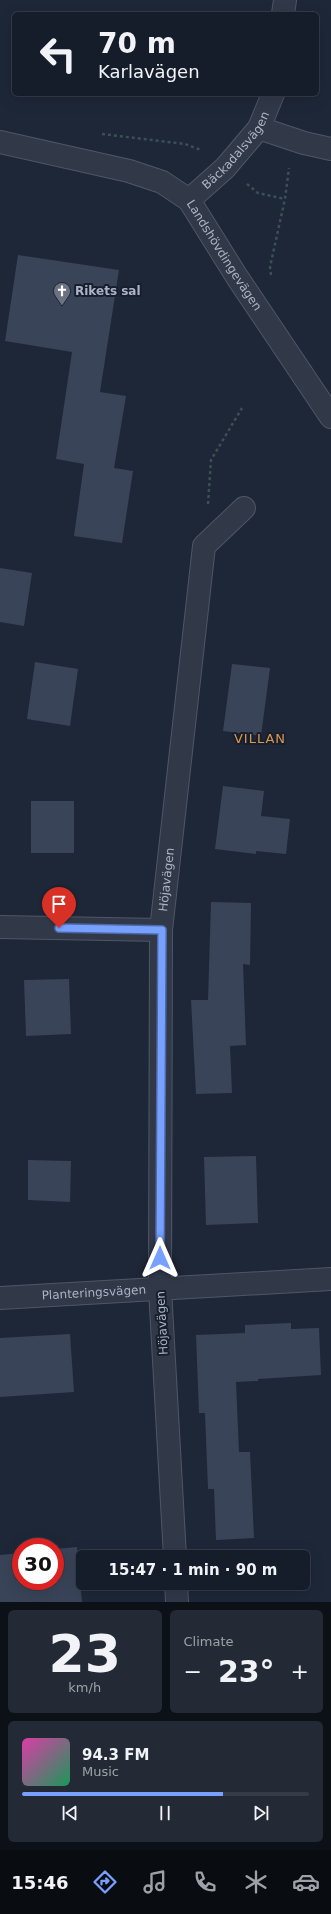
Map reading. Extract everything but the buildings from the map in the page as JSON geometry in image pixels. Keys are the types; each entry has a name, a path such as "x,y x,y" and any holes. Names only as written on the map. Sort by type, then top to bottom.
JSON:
{"street":[{"path":"283,12 285,0"},
{"name":"Bäckadalsvägen","path":"189,200 225,168 259,128 272,96"},
{"path":"259,128 293,139 331,148"},
{"name":"Landshövdingevägen","path":"0,142 129,171 162,182 189,200 331,417"},
{"path":"204,546 244,508"},
{"name":"Höjavägen","path":"175,1550 160,1289 162,930 204,546"},
{"path":"0,927 162,930"},
{"name":"Planteringsvägen","path":"0,1298 331,1279"},
{"path":"176,1590 177,1602"}],"path":[{"path":"271,279 270,267 285,200 293,139"},
{"path":"204,546 211,460 242,408"}],"place":[{"name":"Rikets sal","path":"62,306"}],"district":[{"name":"VILLAN","path":"260,738"}],"route":[{"path":"59,928 162,930 160,1258"}]}
